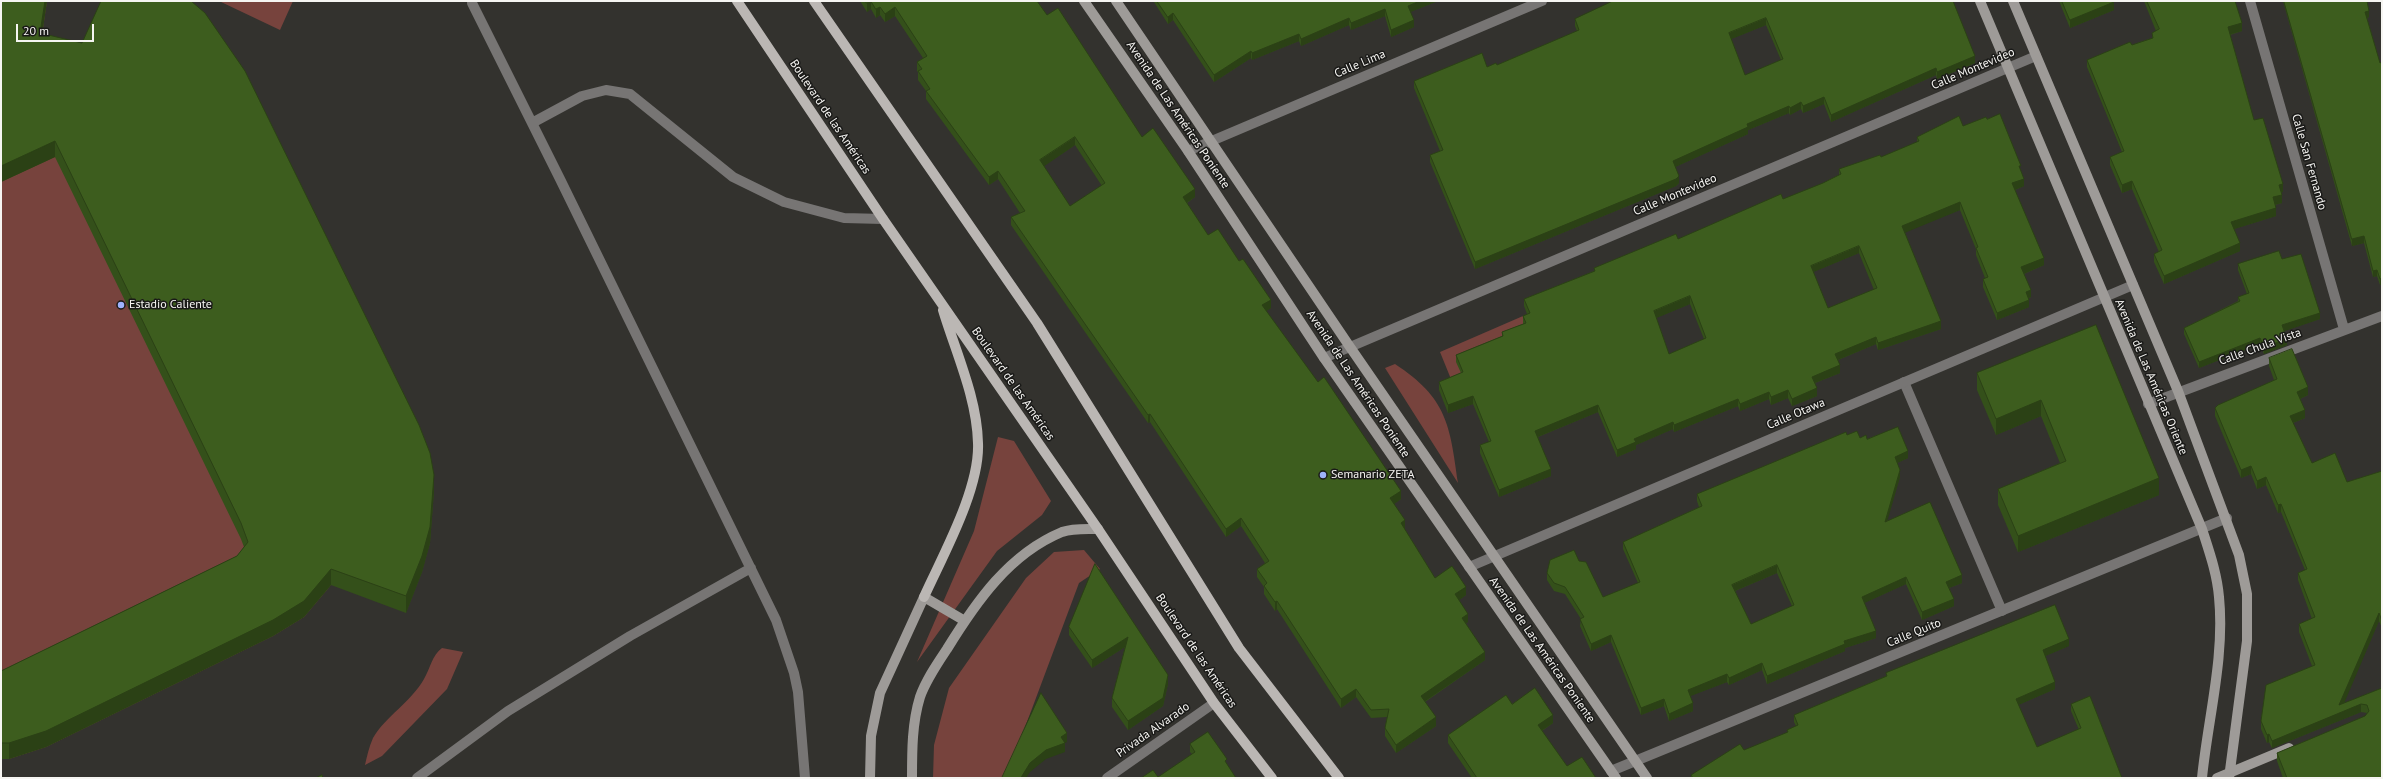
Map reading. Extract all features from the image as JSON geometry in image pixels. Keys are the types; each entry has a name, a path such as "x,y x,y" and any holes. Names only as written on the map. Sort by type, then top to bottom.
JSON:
{"main road":[{"name":"Boulevard de las Américas","path":"737,1 883,219 1098,529 1214,703 1272,778"},
{"path":"814,1 1036,324 1239,648 1339,778"},
{"path":"924,597 961,514 974,479 978,443 973,405 940,300"}],"street":[{"name":"Avenida de Las Américas Poniente","path":"1084,1 1188,151 1324,358 1613,775"},
{"name":"Avenida de Las Américas Poniente","path":"1116,1 1212,140 1350,347 1496,556 1647,778"},
{"name":"Calle Lima","path":"1188,151 1542,1"},
{"name":"Avenida de Las Américas Oriente","path":"1980,1 2148,404 2202,529 2213,562 2219,596 2219,618 2215,681 2202,778"},
{"name":"Avenida de Las Américas Oriente","path":"2013,1 2178,391 2227,518 2239,555 2247,594 2247,641 2229,775"},
{"name":"Calle San Fernando","path":"2250,1 2344,329"},
{"path":"472,3 776,620 794,672 798,692 805,778"},
{"name":"Calle Montevideo","path":"1324,358 2036,56"},
{"path":"532,123 582,96 606,90 630,94 733,177 784,202 844,218 883,219"},
{"name":"Calle Otawa","path":"1469,567 2133,285"},
{"name":"Calle Chula Vista","path":"2148,404 2178,391 2382,316"},
{"path":"1904,382 2002,611"},
{"name":"Calle Quito","path":"1613,775 1636,761 2227,518"},
{"path":"912,778 912,739 920,696 936,667 966,621 1000,576 1030,549 1063,532 1098,529"},
{"path":"417,778 508,712 636,632 751,568"},
{"path":"870,778 871,736 880,693 924,597 966,621"},
{"name":"Privada Alvarado","path":"1107,778 1214,703"},
{"path":"2217,778 2229,775 2300,744"}],"shaded area":[{"name":"Estadio Caliente","path":"1,1 47,1 40,49 331,585 304,617 273,636 46,747 9,759 1,759"},
{"path":"219,1 293,1 280,30"},
{"path":"1523,316 1527,334 1463,380 1453,384 1440,352"},
{"path":"1395,364 1412,376 1426,389 1436,401 1443,414 1452,445 1458,483 1385,368"},
{"path":"998,437 1014,441 1051,501 1042,515 997,551 917,662 974,531"},
{"path":"1084,550 1100,569 1079,583 1006,778 933,778 934,745 949,688 1026,578 1054,552"},
{"path":"442,648 463,652 447,689 382,756 365,765 369,748 378,730 419,687 433,658"}],"building":[{"path":"1,1 45,1 40,33 82,43 101,1 191,1 205,13 245,71 419,425 430,453 434,475 430,527 422,556 406,596 331,569 304,601 273,620 46,731 9,743 1,743 1,671 237,556 248,542 241,523 55,141 1,166"},
{"path":"871,1 1037,1 1047,15 1058,8 1142,137 1153,128 1195,189 1183,197 1208,235 1218,229 1239,261 1243,259 1271,300 1262,305 1318,382 1324,377 1401,491 1390,498 1405,520 1401,523 1435,578 1452,566 1466,587 1455,594 1468,614 1462,618 1485,652 1421,696 1436,717 1396,745 1385,728 1389,709 1371,710 1356,689 1341,699 1277,601 1275,602 1264,586 1267,583 1257,569 1269,561 1241,518 1226,529 1150,414 1148,415 1011,217 1025,211 998,171 989,177 926,91 930,89 918,71 922,69 917,62 927,56 895,7 885,14 880,7 876,9","holes":["1075,137 1105,183 1070,206 1040,160"]},
{"path":"1157,1 1420,1 1408,6 1414,20 1391,30 1385,9 1351,23 1349,18 1301,39 1299,34 1252,53 1251,51 1214,75 1173,13 1168,17"},
{"path":"1613,1 1953,1 1975,56 1937,72 1936,68 1831,115 1824,97 1803,106 1801,102 1790,108 1789,106 1747,124 1748,127 1673,161 1679,176 1676,179 1475,262 1430,155 1443,150 1414,81 1482,53 1487,67 1496,63 1497,65 1579,30 1575,19","holes":["1766,18 1783,59 1745,75 1729,33"]},
{"path":"2062,1 2113,1 2114,2 2070,20"},
{"path":"2147,1 2235,1 2242,23 2228,27 2254,120 2263,118 2283,184 2279,185 2282,195 2273,197 2276,208 2231,222 2240,243 2164,276 2154,254 2162,250 2132,181 2122,185 2110,157 2124,151 2087,60 2130,42 2132,45 2153,38 2152,33 2159,29"},
{"path":"2284,1 2367,1 2369,11 2365,12 2380,63 2382,62 2382,278 2380,279 2377,270 2373,271 2364,236 2352,239"},
{"path":"2000,114 2021,166 2019,166 2024,179 2012,183 2044,258 2021,267 2031,290 2026,292 2029,300 1997,313 1983,279 1988,277 1976,248 1978,247 1960,202 1902,226 1941,321 1878,343 1876,337 1835,354 1840,365 1812,377 1817,388 1792,399 1788,390 1771,397 1769,392 1740,404 1738,399 1674,425 1673,422 1634,439 1636,442 1617,450 1598,405 1535,431 1551,469 1499,490 1480,445 1491,441 1473,396 1448,405 1439,382 1463,372 1456,355 1503,336 1502,332 1526,323 1523,316 1530,313 1524,299 1595,271 1594,268 1676,234 1678,239 1781,194 1783,199 1823,183 1841,174 1839,169 1880,155 1881,157 1919,141 1917,137 1959,116 1963,126 1986,117 1987,119","holes":["1859,246 1877,288 1828,308 1811,266","1690,296 1706,338 1669,354 1654,311"]},
{"path":"2279,251 2282,259 2301,254 2320,313 2282,325 2287,339 2264,347 2260,338 2199,362 2184,328 2240,301 2238,297 2249,293 2238,264"},
{"path":"2096,325 2159,478 2018,536 1998,489 2066,461 2041,400 1996,419 1977,373"},
{"path":"2292,349 2308,387 2297,392 2305,410 2290,416 2312,463 2335,453 2347,482 2382,471 2382,621 2379,613 2339,705 2382,688 2382,778 2287,778 2277,753 2365,716 2369,711 2367,705 2361,704 2272,741 2269,734 2267,735 2261,721 2266,685 2315,665 2299,624 2315,617 2298,573 2307,569 2281,504 2278,505 2266,477 2257,481 2251,466 2241,470 2215,408 2218,405 2277,379 2269,358"},
{"path":"1898,427 1908,451 1895,457 1900,470 1885,522 1930,502 1962,575 1946,582 1954,599 1922,612 1906,577 1862,597 1876,631 1844,641 1845,644 1767,676 1762,663 1729,678 1727,674 1688,690 1693,703 1669,714 1664,699 1641,708 1611,635 1591,644 1580,619 1584,617 1565,587 1554,583 1547,573 1550,560 1574,550 1579,561 1586,562 1603,597 1640,582 1623,542 1702,506 1697,494 1846,432 1847,435 1857,431 1860,438 1866,435 1867,439","holes":["1777,565 1794,605 1751,624 1732,585"]},
{"path":"1095,564 1168,675 1163,698 1128,721 1112,698 1128,637 1092,660 1069,627"},
{"path":"2055,605 2069,639 2043,650 2055,682 2016,699 2037,747 2081,728 2071,704 2090,696 2122,778 1693,778 1691,775 1740,744 1744,750 1788,732 1787,730 1798,725 1794,715 1887,676 1886,673"},
{"path":"1535,688 1553,715 1538,725 1567,766 1582,757 1596,778 1477,778 1448,735 1506,695 1512,704"},
{"path":"1041,693 1067,733 1061,737 1065,743 1046,750 1030,763 1021,778 1002,778"},
{"path":"1208,732 1227,759 1225,761 1236,778 1141,778 1153,770 1158,777 1195,752 1190,744"},
{"path":"322,775 323,778 316,778"}],"place":[{"name":"Estadio Caliente","path":"121,305"},
{"name":"Semanario ZETA","path":"1323,475"}]}
